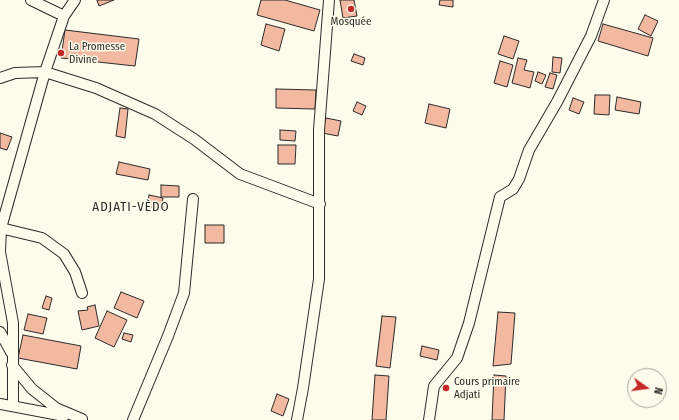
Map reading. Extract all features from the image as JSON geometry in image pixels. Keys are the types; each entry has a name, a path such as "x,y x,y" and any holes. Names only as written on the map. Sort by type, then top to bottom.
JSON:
{"street":[{"path":"31,0 64,16"},
{"path":"13,406 13,323 0,252 1,228 45,72 64,16 75,0"},
{"path":"296,420 303,388 319,279 319,130 330,0"},
{"path":"429,420 434,386 458,358 500,197 513,189 519,179 529,150 557,102 591,36 604,0"},
{"path":"0,78 15,73 45,72 96,88 156,114 194,138 240,174 320,204"},
{"path":"133,420 184,293 193,199"},
{"path":"1,228 42,238 64,254 75,272 82,292"},
{"path":"0,332 12,354"},
{"path":"12,365 32,389 56,408 84,420"},
{"path":"0,404 84,420"}],"building":[{"path":"97,0 114,0 99,6"},
{"path":"261,0 285,0 320,10 314,31 257,15"},
{"path":"340,0 354,0 357,16 343,18"},
{"path":"440,0 453,0 453,7 439,5"},
{"path":"645,15 658,21 651,36 638,29"},
{"path":"266,24 285,29 279,51 261,45"},
{"path":"603,24 653,38 648,56 598,41"},
{"path":"65,30 139,39 135,66 61,58"},
{"path":"504,36 519,41 513,59 498,54"},
{"path":"354,54 365,58 363,65 351,61"},
{"path":"553,57 562,58 560,73 552,72"},
{"path":"518,58 527,60 524,70 534,72 530,88 512,83"},
{"path":"500,61 513,65 507,87 494,83"},
{"path":"538,72 546,75 542,84 535,81"},
{"path":"550,73 557,75 553,89 545,87"},
{"path":"276,89 316,90 315,109 276,108"},
{"path":"595,95 610,95 609,115 594,114"},
{"path":"617,97 641,102 639,114 615,110"},
{"path":"573,98 584,102 579,114 569,110"},
{"path":"357,102 366,106 362,115 353,111"},
{"path":"429,104 450,109 446,128 425,123"},
{"path":"120,108 128,109 125,138 116,136"},
{"path":"326,118 341,121 338,136 322,133"},
{"path":"280,130 296,131 295,141 280,140"},
{"path":"0,133 12,137 7,150 0,148"},
{"path":"278,145 296,145 295,164 278,164"},
{"path":"119,162 150,169 148,180 116,174"},
{"path":"161,185 179,186 179,197 161,197"},
{"path":"149,195 163,198 161,209 147,206"},
{"path":"205,225 224,225 224,243 205,243"},
{"path":"121,292 144,301 137,318 114,308"},
{"path":"46,296 52,298 49,310 42,308"},
{"path":"95,305 99,326 82,330 78,311 88,310 87,307"},
{"path":"107,311 127,320 114,347 95,338"},
{"path":"498,312 515,313 511,364 493,366"},
{"path":"28,314 47,318 43,334 24,330"},
{"path":"382,316 396,317 390,368 376,366"},
{"path":"124,333 133,335 131,342 122,339"},
{"path":"23,335 81,346 77,369 18,358"},
{"path":"422,346 439,350 437,360 420,356"},
{"path":"375,375 389,376 386,420 372,420"},
{"path":"494,375 506,376 504,420 492,420"},
{"path":"277,394 289,399 283,416 271,411"}],"place":[{"name":"Mosquée","path":"351,9"},
{"name":"La Promesse Divine","path":"61,53"},
{"name":"Cours primaire Adjati","path":"446,388"}],"district":[{"name":"ADJATI-VÈDO","path":"131,207"}]}
